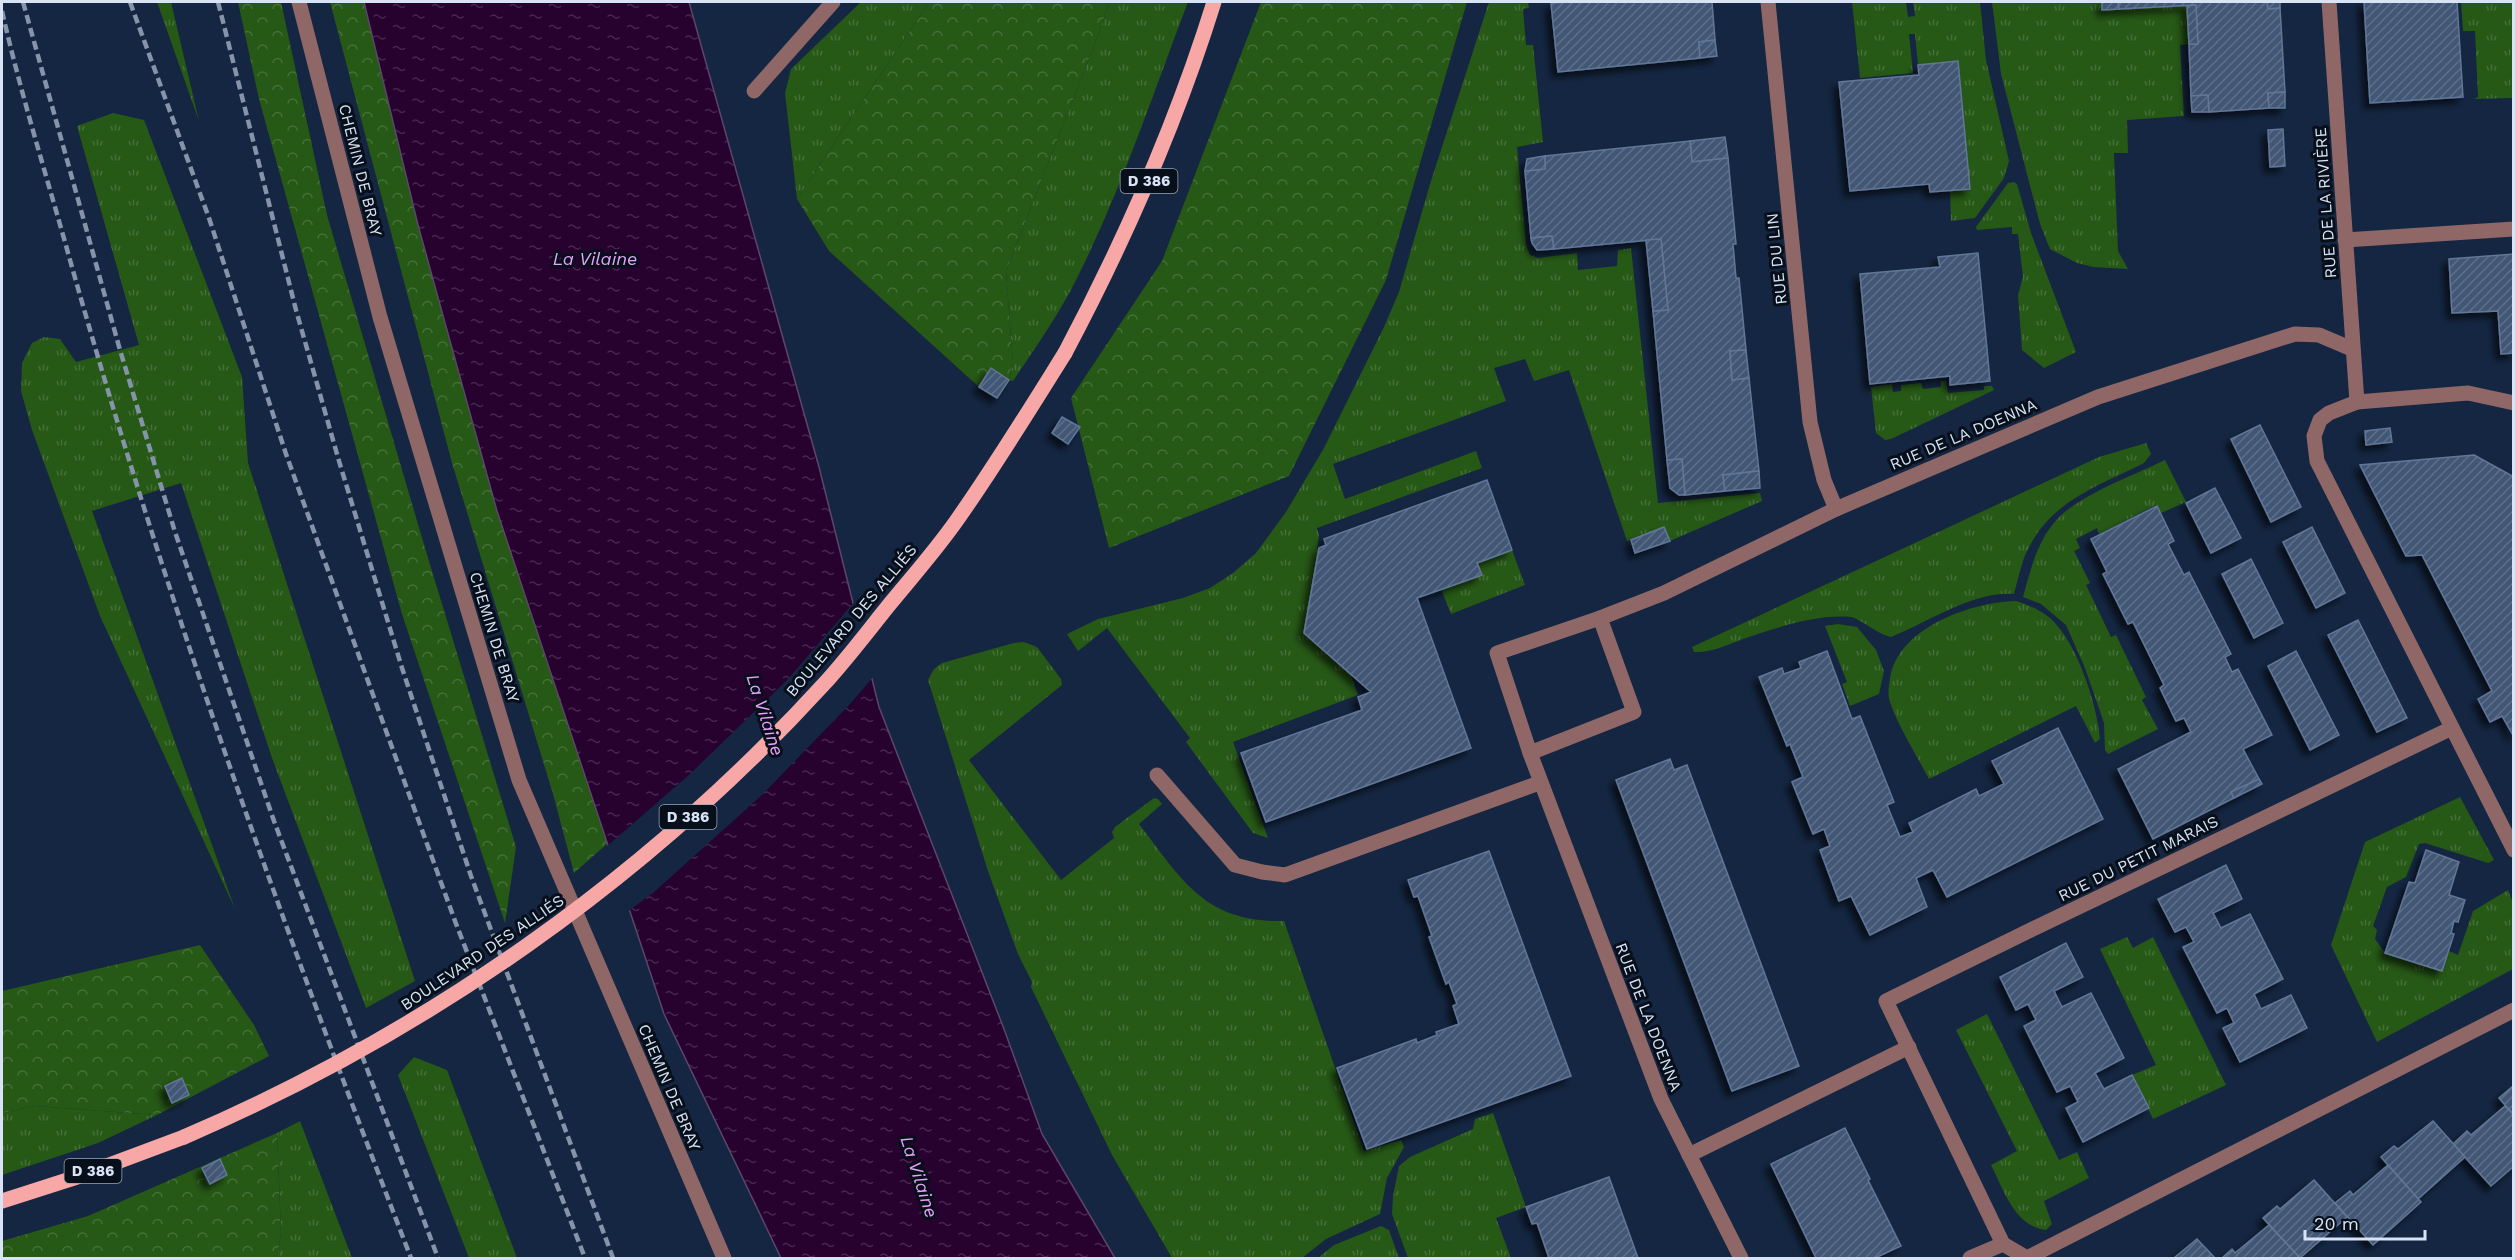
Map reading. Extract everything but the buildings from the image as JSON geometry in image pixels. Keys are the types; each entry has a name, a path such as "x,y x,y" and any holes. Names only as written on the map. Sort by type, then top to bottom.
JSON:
{"main road":[{"name":"BOULEVARD DES ALLIÉS","path":"2,1201 184,1137 306,1081 403,1028 543,936 620,876 695,811 761,749 826,683 948,531 1003,451 1065,353 1108,272 1149,181 1193,69 1214,2"}],"street":[{"name":"CHEMIN DE BRAY","path":"299,2 380,317 519,780 724,1258"},
{"path":"754,91 833,2"},
{"name":"RUE DU LIN","path":"1768,2 1810,422 1824,480 1836,509"},
{"name":"RUE DE LA RIVIÈRE","path":"2329,2 2356,402"},
{"path":"2345,240 2514,229"},
{"name":"RUE DE LA DOENNA","path":"1741,1258 1661,1099 1539,783 1497,652 1600,618 1664,593 1836,509 2098,397 2295,334 2319,335 2352,349"},
{"path":"2514,403 2468,393 2356,402 2329,413 2320,420 2314,436 2317,461 2514,850"},
{"path":"1530,753 1634,711 1600,618"},
{"name":"RUE DU PETIT MARAIS","path":"2003,1244 1886,1001 2452,728"},
{"path":"1157,775 1235,865 1285,875 1539,783"},
{"path":"1970,1258 2003,1244 2027,1258 2514,1010"},
{"path":"1689,1155 1909,1047"}],"green space":[{"path":"157,2 171,2 199,121"},
{"path":"238,2 281,2 327,215 516,847 505,923 402,614 259,99"},
{"path":"330,2 364,2 418,225 497,511 608,843 574,873 553,794 452,463"},
{"path":"861,2 929,2 797,199 785,93 791,69"},
{"path":"929,2 1109,2 1006,271 1013,364 1009,380 991,369 979,387 829,251 797,199"},
{"path":"1109,2 1188,2 1094,243 1056,317 1013,381 1009,380 1013,364 1006,271"},
{"path":"1261,2 1467,2 1386,280 1289,476 1109,548 1071,398 1162,261"},
{"path":"1489,2 1528,2 1529,8 1523,9 1526,45 1533,45 1543,142 1517,147 1526,245 1530,255 1538,258 1577,253 1578,270 1617,266 1618,250 1631,248 1658,503 1760,493 1762,501 1670,541 1664,527 1627,541 1569,370 1534,381 1525,359 1494,368 1506,401 1333,464 1345,499 1476,451 1482,468 1317,528 1319,536 1317,548 1342,624 1334,627 1358,695 1233,742 1268,838 1253,833 1186,742 1190,738 1107,628 1078,651 1067,634 1098,619 1183,598 1210,588 1233,573 1256,553 1286,512 1324,448 1399,292 1430,184"},
{"path":"1852,2 1906,2 1908,17 1915,16 1913,2 1980,2 1986,60 2009,161 2004,178 1975,218 1951,221 1950,190 1958,61 1918,65 1915,34 1909,34 1913,73 1860,78"},
{"path":"1992,2 2102,2 2103,10 2187,6 2189,44 2180,45 2184,116 2127,120 2128,153 2114,153 2118,251 2128,269 2093,267 2077,263 2050,249 2040,224 2001,74"},
{"path":"2461,2 2513,2 2513,98 2474,99 2478,97 2475,31 2463,31"},
{"path":"113,113 144,120 242,377 248,463 415,981 366,1008 272,758 181,483 92,511 235,909 100,616 32,430 21,391 22,363 32,343 44,337 60,339 76,362 139,345 77,126"},
{"path":"2008,183 2017,184 2031,233 2076,352 2044,368 2022,350 2018,295 2023,277 2018,234 2012,234 2012,227 1977,230 1976,227"},
{"path":"1941,381 1946,381 1948,393 1984,390 1984,386 1992,386 1994,390 1891,439 1885,440 1876,433 1871,387 1892,384 1893,392 1901,391 1901,385 1921,383 1923,389 1941,387"},
{"path":"2146,443 2151,454 2144,463 2090,489 2059,510 2045,523 2024,558 2014,594 1998,594 1967,602 1891,637 1851,617 1837,617 1782,626 1713,650 1694,652 1692,647 2099,457"},
{"path":"2165,460 2186,502 2161,513 2156,505 2099,534 2097,528 2076,539 2080,548 2074,551 2090,583 2086,585 2111,637 2116,635 2146,697 2142,700 2158,729 2108,754 2105,750 2104,723 2085,668 2066,625 2041,604 2023,597 2042,541 2062,514 2089,496"},
{"path":"1512,550 1525,585 1451,614 1441,589 1482,575 1477,563"},
{"path":"2016,601 2050,618 2069,642 2090,692 2100,739 2095,743 2076,706 1929,779 1889,699 1890,679 1896,661 1906,645 1939,621 1978,606"},
{"path":"1838,624 1857,627 1876,650 1884,671 1879,694 1850,706 1842,684 1847,682 1825,626"},
{"path":"1024,642 1037,647 1061,679 1062,685 969,760 1061,880 1114,838 1112,832 1115,827 1154,798 1158,799 1162,804 1139,824 1183,880 1215,906 1234,915 1257,920 1284,921 1364,1151 1401,1140 1404,1147 1387,1178 1380,1214 1326,1239 1302,1258 1172,1258 1112,1155 1031,987 1032,982 1018,954 988,871 928,680 934,669 942,663"},
{"path":"2460,797 2494,860 2488,863 2425,843 2419,844 2406,877 2387,887 2373,926 2377,930 2375,939 2385,953 2442,971 2449,951 2458,955 2473,911 2508,890 2513,903 2513,969 2377,1042 2331,945 2365,842"},
{"path":"2127,937 2133,948 2153,937 2226,1085 2153,1119 2132,1075 2156,1065 2100,949"},
{"path":"200,945 254,1025 269,1056 157,1115 35,1106 2,1113 2,991"},
{"path":"1987,1014 2059,1160 2077,1152 2089,1178 2044,1201 2052,1224 2046,1230 2026,1222 2018,1214 1991,1165 2017,1151 1956,1030"},
{"path":"414,1057 447,1070 517,1258 469,1258 398,1075"},
{"path":"35,1106 157,1115 98,1143 2,1175 2,1113"},
{"path":"1493,1113 1526,1207 1496,1218 1511,1258 1408,1258 1392,1214 1399,1166 1410,1157 1473,1129 1475,1119"},
{"path":"300,1121 352,1258 277,1258 281,1232 277,1133"},
{"path":"277,1133 281,1232 277,1258 2,1258 2,1241 88,1216"},
{"path":"1381,1226 1389,1230 1399,1258 1318,1258 1334,1245"}],"water":[{"name":"La Vilaine","path":"364,2 689,2 819,467 879,707 1004,1029 1042,1134 1115,1258 781,1258 664,1014 497,511 418,225"}],"pier":[{"path":"855,601 874,676 762,795 653,893 627,912 606,847 690,774 788,679"}],"railway":[{"path":"23,2 120,350 175,532 274,821 438,1258"},
{"path":"130,2 209,218 286,454 381,717 455,921 585,1258"},
{"path":"218,2 296,310 402,668 471,876 613,1258"},
{"path":"2,11 26,105 107,386 186,638 272,887 411,1258"}]}
